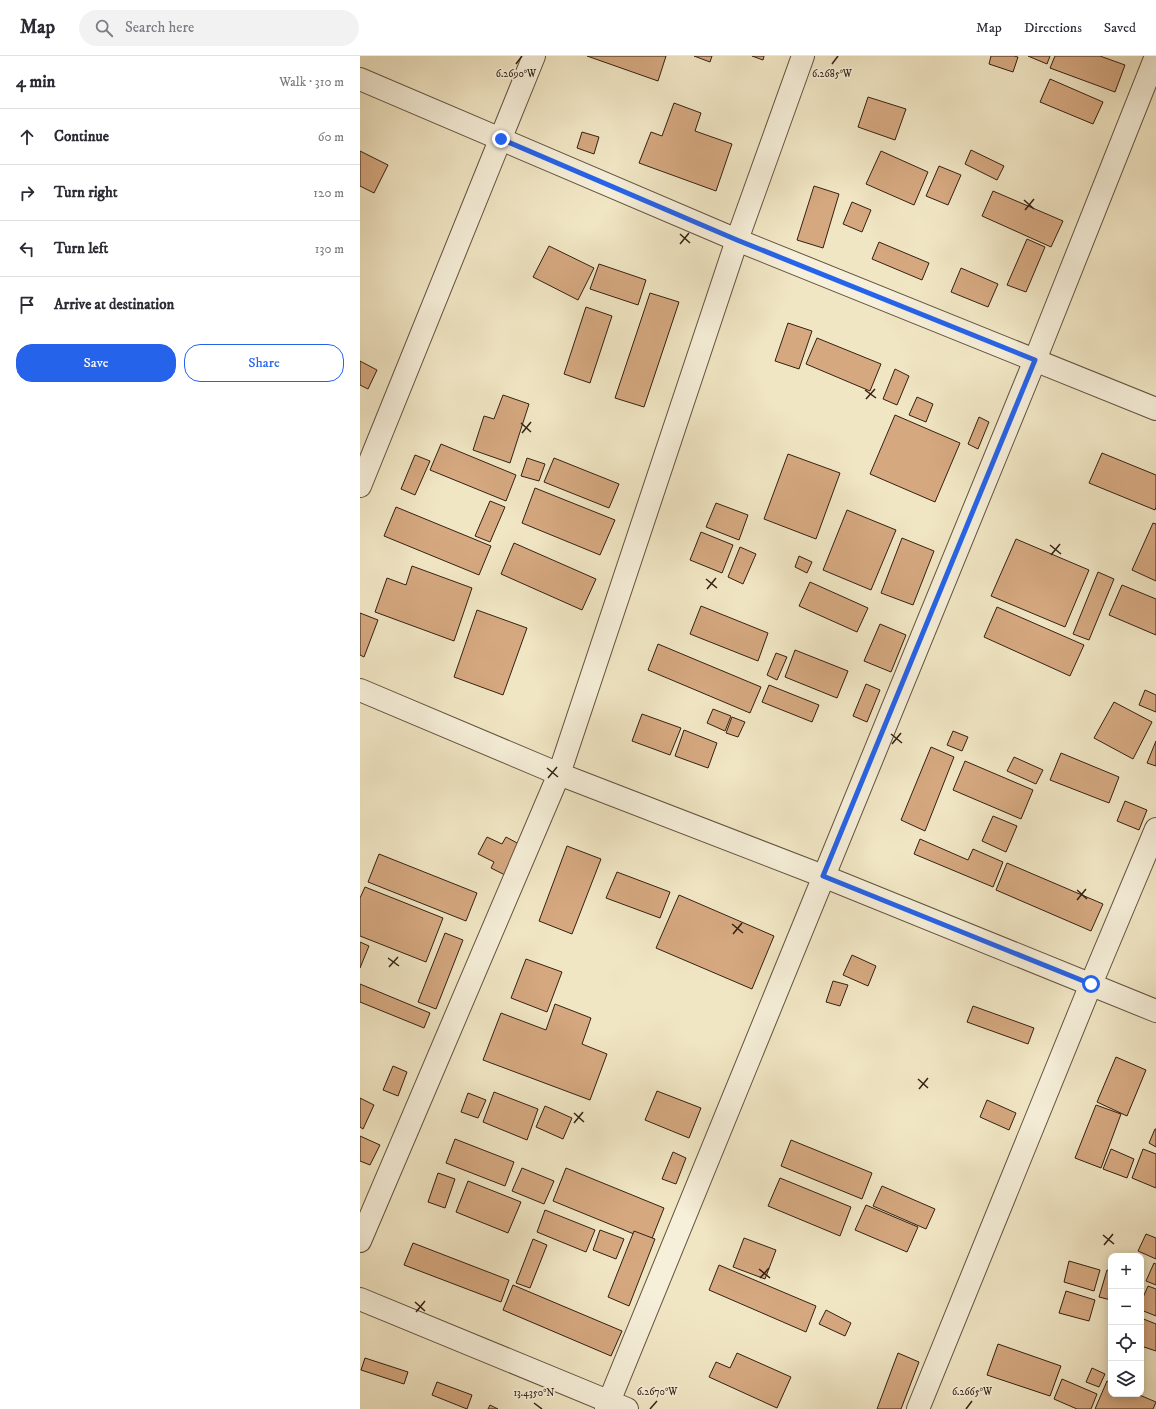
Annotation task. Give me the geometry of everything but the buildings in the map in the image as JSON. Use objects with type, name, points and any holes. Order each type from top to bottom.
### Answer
[{"type":"street","points":[[360,486],[534,56]]},
{"type":"street","points":[[360,1241],[559,774],[737,240],[803,56]]},
{"type":"street","points":[[360,1299],[614,1406],[823,876],[1035,360],[1156,56]]},
{"type":"street","points":[[360,79],[737,240],[1156,410]]},
{"type":"street","points":[[360,690],[559,774],[823,876],[1156,1011]]},
{"type":"street","points":[[918,1409],[1091,984],[1156,829]]},
{"type":"route","points":[[501,139],[737,240],[1035,360],[823,876],[1091,984]]}]
